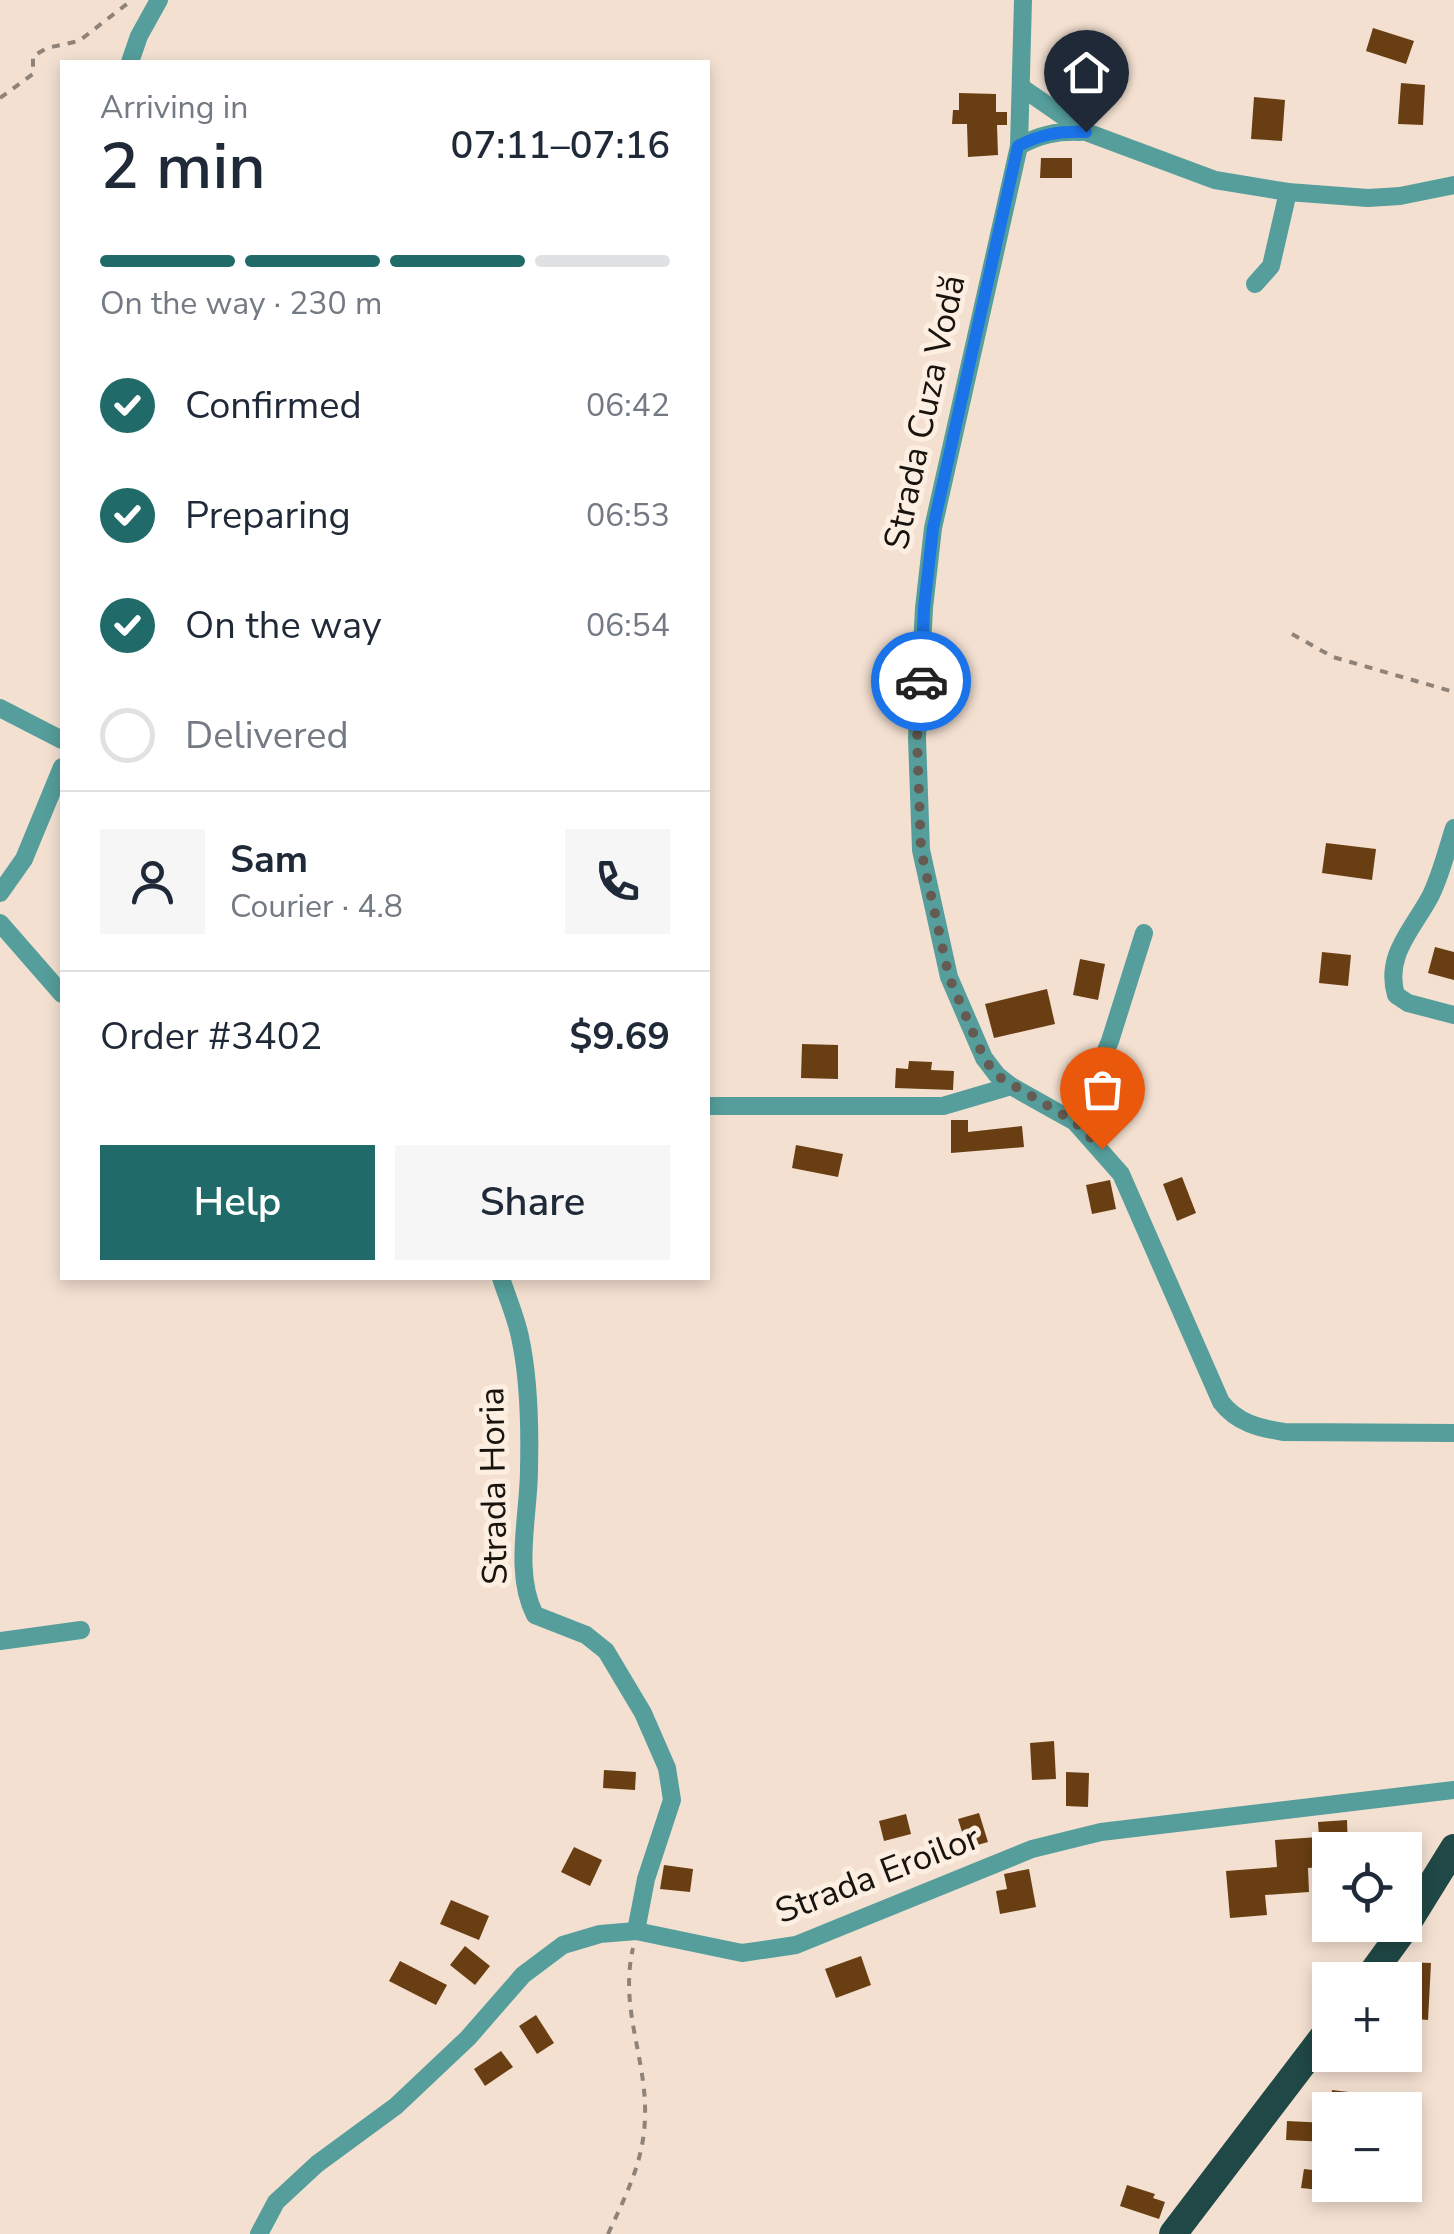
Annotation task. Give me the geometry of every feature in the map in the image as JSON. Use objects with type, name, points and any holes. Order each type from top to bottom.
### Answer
[{"type":"highway","points":[[1380,1962],[1454,1848]]},
{"type":"highway","points":[[1174,2234],[1312,2052]]},
{"type":"street","points":[[131,60],[139,36],[160,0]]},
{"type":"street","name":"Strada Cuza Vodă","points":[[1023,0],[1018,146],[933,528],[924,608],[917,738],[921,850],[949,977],[984,1058],[996,1075],[1075,1122],[1121,1174],[1221,1402],[1230,1414],[1262,1429],[1284,1432],[1454,1433]]},
{"type":"street","points":[[1021,87],[1086,132],[1216,180],[1288,192],[1368,198],[1454,185]]},
{"type":"street","points":[[1018,146],[1036,136],[1060,131],[1086,132]]},
{"type":"street","points":[[1255,284],[1271,266],[1288,192]]},
{"type":"street","points":[[0,708],[60,739]]},
{"type":"street","points":[[0,893],[24,858],[60,772]]},
{"type":"street","points":[[1454,828],[1430,895],[1394,960],[1392,980],[1396,995],[1408,1002],[1454,1015]]},
{"type":"street","points":[[0,923],[60,992]]},
{"type":"street","points":[[1075,1122],[1110,1041],[1144,933]]},
{"type":"street","points":[[710,1106],[944,1106],[1011,1086]]},
{"type":"street","name":"Strada Horia","points":[[502,1280],[520,1337],[526,1397],[529,1466],[524,1576],[528,1600],[535,1615],[586,1635],[606,1651],[643,1713],[667,1768],[672,1800],[646,1880],[636,1930]]},
{"type":"street","points":[[0,1641],[81,1630]]},
{"type":"street","name":"Strada Eroilor","points":[[259,2234],[276,2202],[317,2164],[396,2106],[468,2038],[522,1974],[563,1945],[600,1934],[636,1930],[742,1953],[796,1945],[1032,1849],[1101,1832],[1454,1790]]},
{"type":"path","points":[[0,98],[33,74],[33,56],[39,51],[80,41],[132,0]]},
{"type":"path","points":[[1292,634],[1333,657],[1454,692]]},
{"type":"path","points":[[608,2234],[641,2162],[646,2115],[627,1992],[636,1930]]},
{"type":"building","points":[[1373,28],[1414,41],[1406,64],[1366,51]]},
{"type":"building","points":[[1081,70],[1107,72],[1105,104],[1079,103]]},
{"type":"building","points":[[1401,83],[1425,85],[1423,125],[1398,124]]},
{"type":"building","points":[[959,93],[996,94],[996,112],[1007,112],[1007,125],[997,125],[998,155],[968,157],[967,124],[952,124],[953,110],[959,110]]},
{"type":"building","points":[[1254,97],[1285,100],[1282,141],[1251,139]]},
{"type":"building","points":[[1041,158],[1072,158],[1072,178],[1040,178]]},
{"type":"building","points":[[1326,843],[1376,849],[1372,880],[1322,873]]},
{"type":"building","points":[[1435,947],[1454,952],[1454,980],[1428,973]]},
{"type":"building","points":[[1322,952],[1351,955],[1348,986],[1319,983]]},
{"type":"building","points":[[1080,959],[1105,964],[1098,1000],[1073,995]]},
{"type":"building","points":[[1047,989],[1055,1024],[994,1038],[985,1004]]},
{"type":"building","points":[[802,1044],[838,1045],[838,1079],[801,1078]]},
{"type":"building","points":[[909,1061],[932,1062],[931,1070],[954,1071],[953,1090],[895,1088],[896,1068],[908,1069]]},
{"type":"building","points":[[951,1120],[968,1120],[968,1132],[1022,1126],[1024,1147],[951,1153]]},
{"type":"building","points":[[796,1145],[843,1154],[838,1177],[792,1168]]},
{"type":"building","points":[[1182,1177],[1196,1213],[1177,1221],[1163,1184]]},
{"type":"building","points":[[1110,1180],[1116,1209],[1092,1214],[1086,1185]]},
{"type":"building","points":[[1054,1741],[1056,1779],[1032,1780],[1030,1743]]},
{"type":"building","points":[[604,1770],[636,1772],[635,1790],[603,1788]]},
{"type":"building","points":[[1066,1772],[1089,1773],[1088,1807],[1066,1806]]},
{"type":"building","points":[[979,1813],[988,1842],[967,1848],[958,1819]]},
{"type":"building","points":[[906,1814],[911,1834],[884,1841],[879,1821]]},
{"type":"building","points":[[1347,1820],[1347,1832],[1319,1832],[1318,1822]]},
{"type":"building","points":[[1312,1837],[1309,1892],[1265,1895],[1267,1915],[1230,1918],[1226,1871],[1277,1867],[1275,1840]]},
{"type":"building","points":[[574,1847],[602,1860],[590,1886],[561,1872]]},
{"type":"building","points":[[664,1865],[693,1869],[690,1892],[660,1889]]},
{"type":"building","points":[[1029,1869],[1036,1907],[1000,1914],[996,1891],[1007,1889],[1004,1874]]},
{"type":"building","points":[[451,1900],[489,1916],[479,1940],[440,1924]]},
{"type":"building","points":[[465,1946],[490,1966],[475,1985],[450,1965]]},
{"type":"building","points":[[861,1956],[871,1985],[836,1998],[825,1969]]},
{"type":"building","points":[[400,1961],[447,1985],[436,2005],[389,1981]]},
{"type":"building","points":[[1422,1963],[1431,1963],[1428,2020],[1422,2019]]},
{"type":"building","points":[[536,2015],[554,2043],[537,2054],[519,2026]]},
{"type":"building","points":[[501,2051],[513,2067],[485,2086],[474,2069]]},
{"type":"building","points":[[1287,2121],[1312,2122],[1312,2141],[1286,2140]]},
{"type":"building","points":[[1304,2169],[1312,2170],[1312,2189],[1301,2188]]},
{"type":"building","points":[[1127,2185],[1155,2194],[1153,2198],[1165,2202],[1159,2219],[1120,2206]]},
{"type":"way so far","points":[[921,681],[917,738],[921,850],[949,977],[984,1058],[996,1075],[1075,1122],[1102,1149]]},
{"type":"route","points":[[921,681],[933,528],[988,295],[1018,146],[1036,136],[1060,131],[1086,132]]}]
